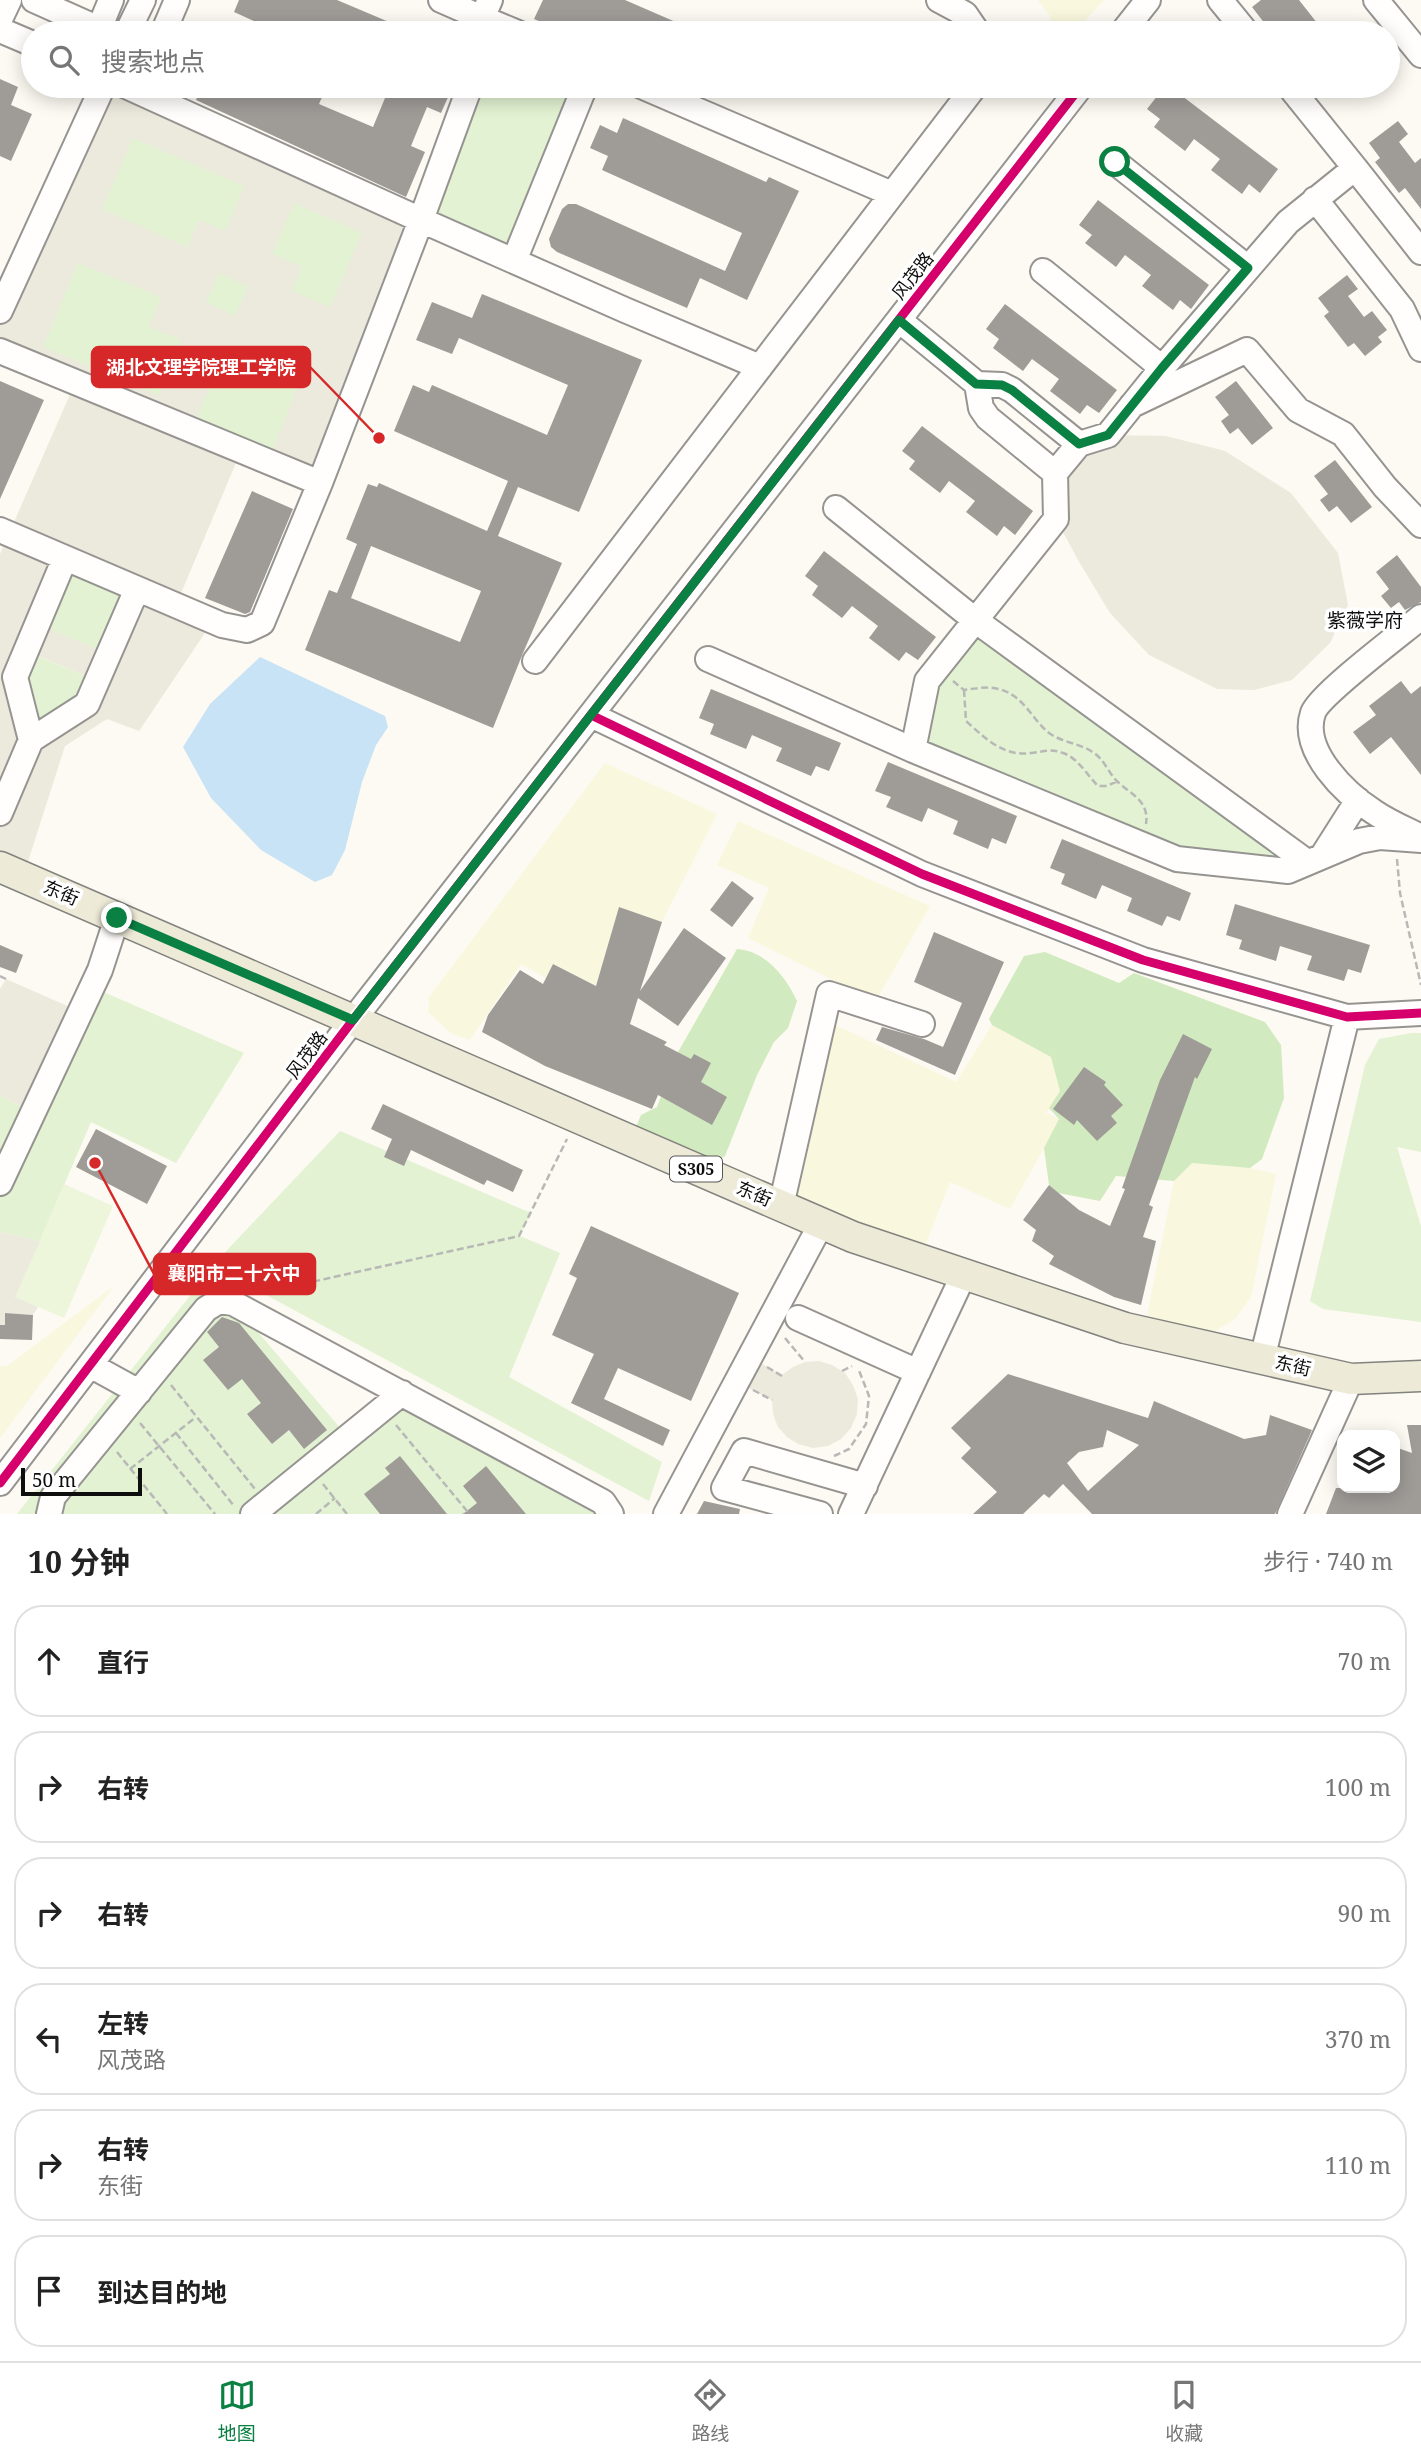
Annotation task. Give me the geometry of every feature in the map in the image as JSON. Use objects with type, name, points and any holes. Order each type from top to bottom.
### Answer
[{"type":"main road","name":"东街","points":[[0,867],[853,1237],[1125,1328],[1351,1379],[1421,1376]]},
{"type":"street","points":[[0,19],[9,0]]},
{"type":"street","points":[[35,0],[77,9],[92,21]]},
{"type":"street","points":[[106,21],[111,0]]},
{"type":"street","points":[[133,21],[143,0]]},
{"type":"street","points":[[168,21],[177,0]]},
{"type":"street","points":[[441,0],[485,17]]},
{"type":"street","points":[[939,0],[965,14],[970,21]]},
{"type":"street","points":[[1131,21],[1148,0]]},
{"type":"street","points":[[1220,0],[1237,21]]},
{"type":"street","points":[[1380,3],[1394,21]]},
{"type":"street","points":[[1400,28],[1421,55]]},
{"type":"street","points":[[0,30],[21,39]]},
{"type":"street","points":[[0,311],[98,98]]},
{"type":"street","points":[[152,98],[421,220],[760,367]]},
{"type":"street","points":[[0,530],[222,625],[247,630],[262,623],[320,483],[466,98]]},
{"type":"street","points":[[514,261],[580,98]]},
{"type":"street","points":[[668,98],[892,194]]},
{"type":"street","points":[[535,661],[966,98]]},
{"type":"street","name":"风茂路","points":[[0,1483],[353,1020],[1072,98]]},
{"type":"street","points":[[1299,98],[1421,252]]},
{"type":"street","points":[[1115,162],[1248,268]]},
{"type":"street","points":[[913,750],[927,681],[1056,519],[1055,473],[1079,444],[1108,435],[1288,222],[1355,168]]},
{"type":"street","points":[[1315,200],[1402,310],[1421,349]]},
{"type":"street","points":[[1042,271],[1162,368]]},
{"type":"street","points":[[899,320],[976,384],[1002,385],[1012,390],[1079,444]]},
{"type":"street","points":[[1132,405],[1247,350],[1298,410],[1343,434],[1385,487],[1421,525]]},
{"type":"street","points":[[0,351],[320,483]]},
{"type":"street","points":[[976,384],[981,408],[988,418],[1055,473]]},
{"type":"street","points":[[836,508],[975,620],[1315,858]]},
{"type":"street","points":[[31,740],[15,677],[65,558]]},
{"type":"street","points":[[0,813],[31,740],[87,704],[136,589]]},
{"type":"street","points":[[1421,617],[1325,696],[1313,713],[1311,739],[1322,761],[1342,788],[1374,813],[1421,839]]},
{"type":"street","points":[[708,659],[913,750],[1177,859],[1288,871],[1359,841],[1380,837],[1421,839]]},
{"type":"street","points":[[591,715],[922,874],[1143,960],[1347,1017],[1421,1013]]},
{"type":"street","points":[[1315,858],[1358,800]]},
{"type":"street","points":[[0,1183],[100,970],[117,918]]},
{"type":"street","points":[[781,1206],[829,994],[922,1024]]},
{"type":"street","points":[[1262,1359],[1347,1017]]},
{"type":"street","points":[[666,1514],[821,1224]]},
{"type":"street","points":[[851,1514],[964,1274]]},
{"type":"street","points":[[49,1514],[53,1497],[206,1310],[219,1301],[233,1303],[392,1401],[603,1502],[611,1514]]},
{"type":"street","points":[[797,1318],[918,1372]]},
{"type":"street","points":[[90,1365],[133,1400]]},
{"type":"street","points":[[1290,1514],[1351,1379]]},
{"type":"street","points":[[260,1508],[392,1401]]},
{"type":"street","points":[[820,1514],[724,1488],[744,1451],[864,1486]]},
{"type":"path","points":[[937,668],[964,690],[987,687],[1005,691],[1026,705],[1040,725],[1056,738],[1092,751],[1118,781],[1143,802],[1147,817],[1145,834],[1137,843]]},
{"type":"path","points":[[964,690],[966,721],[1007,753],[1045,750],[1061,752],[1072,757],[1098,786],[1107,786],[1118,781]]},
{"type":"path","points":[[1395,838],[1400,893],[1421,985]]},
{"type":"path","points":[[0,976],[6,979]]},
{"type":"path","points":[[262,1293],[519,1236],[578,1118]]},
{"type":"path","points":[[770,1321],[805,1362]]},
{"type":"path","points":[[826,1460],[849,1449],[866,1424],[869,1396],[856,1363],[842,1371]]},
{"type":"path","points":[[158,1369],[196,1416],[260,1508]]},
{"type":"path","points":[[133,1400],[159,1446],[215,1514]]},
{"type":"path","points":[[392,1401],[467,1511],[463,1514]]},
{"type":"path","points":[[130,1469],[196,1416]]},
{"type":"path","points":[[176,1433],[241,1514]]},
{"type":"path","points":[[103,1436],[167,1514]]},
{"type":"path","points":[[311,1468],[347,1514]]},
{"type":"path","points":[[316,1514],[335,1498]]},
{"type":"green space","points":[[1038,0],[1104,0],[1085,21],[1051,21]]},
{"type":"green space","points":[[98,98],[132,98],[421,219],[466,98],[580,98],[514,261],[421,220],[320,483],[0,351]]},
{"type":"green space","points":[[65,558],[137,589],[108,654],[37,624]]},
{"type":"green space","points":[[975,620],[1307,862],[1177,859],[913,750],[927,681]]},
{"type":"green space","points":[[26,651],[97,681],[31,740]]},
{"type":"green space","points":[[605,763],[717,814],[662,922],[619,908],[596,986],[554,964],[546,978],[521,964],[470,1040],[452,1034],[428,1012],[429,997]]},
{"type":"green space","points":[[738,821],[930,906],[876,1001],[748,938],[769,888],[717,865]]},
{"type":"green space","points":[[737,949],[766,960],[781,975],[797,1001],[788,1028],[774,1042],[757,1075],[725,1156],[709,1167],[635,1129],[641,1115],[657,1107],[678,1052]]},
{"type":"green space","points":[[1045,952],[1119,983],[1134,973],[1265,1022],[1281,1045],[1284,1098],[1262,1159],[1250,1168],[1192,1163],[1174,1181],[1116,1176],[1100,1201],[1058,1193],[1049,1185],[1044,1148],[1059,1119],[1049,1108],[1060,1091],[1051,1057],[992,1025],[989,1019],[1024,956]]},
{"type":"green space","points":[[92,987],[244,1053],[176,1163],[91,1122],[40,1241],[0,1232],[0,1095],[33,1113]]},
{"type":"green space","points":[[823,1019],[956,1082],[992,1025],[1075,1069],[1046,1113],[1060,1119],[1010,1209],[950,1182],[920,1259],[781,1206]]},
{"type":"green space","points":[[1421,1033],[1421,1152],[1397,1147],[1421,1226],[1421,1322],[1323,1309],[1310,1301],[1365,1065],[1379,1039]]},
{"type":"green space","points":[[340,1131],[531,1213],[520,1236],[560,1253],[509,1377],[662,1462],[649,1501],[212,1266]]},
{"type":"green space","points":[[1192,1163],[1250,1168],[1276,1174],[1251,1297],[1235,1319],[1214,1332],[1147,1316],[1174,1181]]},
{"type":"green space","points":[[64,1184],[113,1206],[64,1318],[15,1297]]},
{"type":"green space","points":[[114,1286],[0,1438],[0,1366],[7,1366]]},
{"type":"green space","points":[[197,1287],[233,1303],[348,1437],[402,1394],[611,1514],[17,1514]]},
{"type":"shaded area","points":[[98,98],[152,98],[421,220],[320,483],[268,462],[308,361],[271,344],[258,370],[223,356],[191,431],[241,451],[176,605],[213,621],[139,731],[107,719],[65,746],[23,877],[0,867],[0,554],[75,383],[0,351],[0,311]],"holes":[[[133,138],[244,186],[225,231],[199,220],[187,247],[102,209]],[[294,203],[362,233],[330,307],[292,291],[302,267],[272,253]],[[78,263],[161,297],[149,327],[181,340],[159,395],[43,347]],[[219,273],[248,287],[235,316],[206,302]],[[65,558],[136,589],[108,654],[38,624]],[[27,651],[97,681],[30,739]]]},
{"type":"shaded area","points":[[1108,435],[1166,436],[1225,451],[1291,493],[1338,553],[1348,605],[1330,643],[1292,680],[1254,690],[1217,689],[1149,655],[1110,613],[1056,519],[1055,473]]},
{"type":"shaded area","points":[[6,979],[81,1012],[33,1113],[0,1095],[0,989]]},
{"type":"shaded area","points":[[0,1232],[40,1241],[15,1297],[38,1307],[33,1315],[5,1313],[5,1325],[0,1325]]},
{"type":"shaded area","points":[[750,1357],[782,1375],[805,1362],[819,1361],[845,1373],[858,1399],[857,1414],[851,1428],[841,1439],[828,1446],[813,1448],[798,1444],[787,1437],[778,1427],[772,1400],[737,1382]]},
{"type":"water","points":[[260,657],[385,716],[388,727],[376,745],[362,782],[345,850],[332,875],[315,882],[261,850],[211,798],[183,747],[210,704]]},
{"type":"building","points":[[239,0],[337,0],[387,21],[254,21],[234,12]]},
{"type":"building","points":[[543,0],[625,0],[673,21],[539,21],[534,19]]},
{"type":"building","points":[[1261,0],[1299,0],[1316,21],[1263,21],[1252,7]]},
{"type":"building","points":[[0,79],[18,87],[11,105],[32,114],[11,161],[0,156]]},
{"type":"building","points":[[322,98],[319,104],[373,127],[385,98],[448,98],[441,113],[427,107],[411,146],[425,152],[406,197],[196,100]]},
{"type":"building","points":[[1156,98],[1185,98],[1278,169],[1260,193],[1249,184],[1242,194],[1211,170],[1220,159],[1194,139],[1185,151],[1154,127],[1160,119],[1147,109]]},
{"type":"building","points":[[623,118],[766,182],[769,177],[799,191],[747,300],[700,278],[687,308],[557,252],[551,247],[549,239],[562,209],[568,204],[576,204],[725,271],[742,233],[602,170],[608,156],[590,148],[600,125],[617,133]]},
{"type":"building","points":[[1398,121],[1408,134],[1399,142],[1415,163],[1421,158],[1421,209],[1405,188],[1399,193],[1375,162],[1380,158],[1369,143]]},
{"type":"building","points":[[1098,200],[1209,285],[1191,309],[1180,300],[1173,310],[1142,286],[1151,275],[1125,255],[1116,267],[1085,243],[1092,235],[1079,225]]},
{"type":"building","points":[[1347,275],[1358,289],[1348,296],[1364,317],[1372,311],[1387,330],[1378,337],[1382,342],[1365,356],[1354,343],[1348,347],[1324,316],[1329,312],[1318,298]]},
{"type":"building","points":[[482,294],[642,360],[579,512],[518,487],[498,536],[562,563],[493,728],[305,650],[329,590],[337,593],[357,544],[346,539],[368,484],[377,487],[379,483],[487,531],[508,481],[394,431],[413,385],[429,392],[432,385],[547,435],[568,385],[459,338],[452,354],[416,340],[432,302],[472,318]],"holes":[[[371,546],[481,591],[460,642],[351,598]]]},
{"type":"building","points":[[1005,304],[1117,390],[1099,413],[1087,405],[1080,414],[1050,391],[1059,379],[1032,359],[1023,371],[993,348],[999,339],[986,329]]},
{"type":"building","points":[[0,381],[44,400],[0,499]]},
{"type":"building","points":[[1236,381],[1273,428],[1252,445],[1238,428],[1230,434],[1221,421],[1229,415],[1215,397]]},
{"type":"building","points":[[922,426],[1033,511],[1015,535],[1004,526],[997,536],[966,512],[975,501],[949,481],[940,493],[909,469],[915,461],[902,451]]},
{"type":"building","points":[[1335,460],[1372,507],[1351,523],[1337,506],[1329,512],[1320,500],[1328,494],[1314,476]]},
{"type":"building","points":[[252,491],[293,509],[250,612],[245,614],[205,598]]},
{"type":"building","points":[[824,551],[936,637],[918,660],[906,652],[899,661],[869,638],[878,626],[852,606],[842,618],[812,595],[818,586],[805,576]]},
{"type":"building","points":[[1397,555],[1421,587],[1421,602],[1405,610],[1399,602],[1391,608],[1381,596],[1389,589],[1376,572]]},
{"type":"building","points":[[1401,681],[1411,694],[1421,686],[1421,775],[1391,737],[1370,754],[1353,732],[1376,715],[1369,706]]},
{"type":"building","points":[[711,689],[841,743],[829,771],[816,766],[811,776],[776,761],[782,748],[752,735],[746,749],[710,734],[714,724],[699,718]]},
{"type":"building","points":[[888,762],[1017,816],[1006,844],[992,838],[988,849],[953,834],[958,821],[928,808],[922,822],[886,807],[891,797],[875,791]]},
{"type":"building","points":[[1062,839],[1191,893],[1180,921],[1167,916],[1162,926],[1127,911],[1132,898],[1102,885],[1096,899],[1061,884],[1065,874],[1050,868]]},
{"type":"building","points":[[732,881],[754,898],[732,927],[710,910]]},
{"type":"building","points":[[1235,904],[1370,945],[1361,973],[1348,969],[1344,981],[1307,970],[1312,956],[1280,946],[1276,961],[1239,949],[1242,940],[1226,935]]},
{"type":"building","points":[[619,907],[662,922],[640,991],[684,928],[726,958],[678,1026],[638,998],[630,1024],[667,1042],[664,1045],[691,1059],[694,1054],[711,1063],[701,1082],[727,1097],[712,1125],[658,1095],[652,1109],[545,1066],[482,1032],[488,1015],[520,970],[543,984],[553,964],[596,986]]},
{"type":"building","points":[[934,932],[1004,962],[955,1075],[876,1040],[882,1027],[943,1047],[962,1003],[914,982]]},
{"type":"building","points":[[0,945],[23,955],[16,973],[0,967]]},
{"type":"building","points":[[1183,1034],[1212,1049],[1197,1079],[1195,1077],[1149,1205],[1153,1207],[1143,1237],[1156,1241],[1141,1305],[1114,1297],[1049,1264],[1054,1256],[1032,1241],[1036,1230],[1023,1220],[1049,1185],[1079,1210],[1110,1226],[1125,1189],[1122,1188],[1160,1080]]},
{"type":"building","points":[[1084,1067],[1106,1082],[1104,1085],[1123,1105],[1111,1116],[1117,1123],[1097,1141],[1077,1120],[1074,1125],[1053,1109]]},
{"type":"building","points":[[383,1104],[523,1170],[513,1192],[487,1180],[484,1185],[411,1150],[404,1166],[384,1157],[392,1139],[371,1129]]},
{"type":"building","points":[[96,1129],[167,1166],[147,1204],[76,1167]]},
{"type":"building","points":[[591,1226],[739,1293],[691,1401],[618,1368],[604,1399],[670,1430],[663,1446],[571,1403],[594,1354],[552,1335],[577,1278],[569,1274]]},
{"type":"building","points":[[5,1313],[33,1315],[32,1340],[0,1339],[0,1325],[5,1325]]},
{"type":"building","points":[[222,1317],[239,1323],[327,1430],[304,1449],[289,1430],[272,1444],[247,1414],[261,1403],[242,1379],[228,1390],[203,1360],[219,1347],[207,1332]]},
{"type":"building","points":[[1008,1374],[1148,1418],[1154,1401],[1244,1439],[1266,1435],[1270,1415],[1312,1430],[1275,1514],[1092,1514],[1063,1484],[1049,1498],[1044,1494],[1023,1514],[973,1514],[997,1492],[961,1458],[971,1448],[951,1428]],"holes":[[[1107,1430],[1139,1445],[1088,1491],[1067,1463],[1079,1452],[1103,1447]]]},
{"type":"building","points":[[1407,1425],[1421,1425],[1421,1514],[1326,1514],[1336,1488],[1337,1493],[1400,1493],[1400,1449],[1412,1453]]},
{"type":"building","points":[[400,1456],[447,1514],[380,1514],[364,1494],[390,1474],[385,1468]]},
{"type":"building","points":[[486,1466],[526,1514],[463,1514],[477,1503],[463,1486]]},
{"type":"building","points":[[704,1501],[740,1509],[739,1514],[697,1514]]},
{"type":"cycle path","points":[[0,1483],[353,1020],[1072,98]]},
{"type":"cycle path","points":[[591,715],[922,874],[1143,960],[1347,1017],[1421,1013]]},
{"type":"place","name":"湖北文理学院理工学院","points":[[379,438]]},
{"type":"place","name":"襄阳市二十六中","points":[[95,1163]]},
{"type":"district","name":"紫薇学府","points":[[1365,620]]},
{"type":"route","points":[[117,918],[353,1020],[899,320],[976,384],[1002,385],[1012,390],[1079,444],[1108,435],[1248,268],[1115,162]]}]
